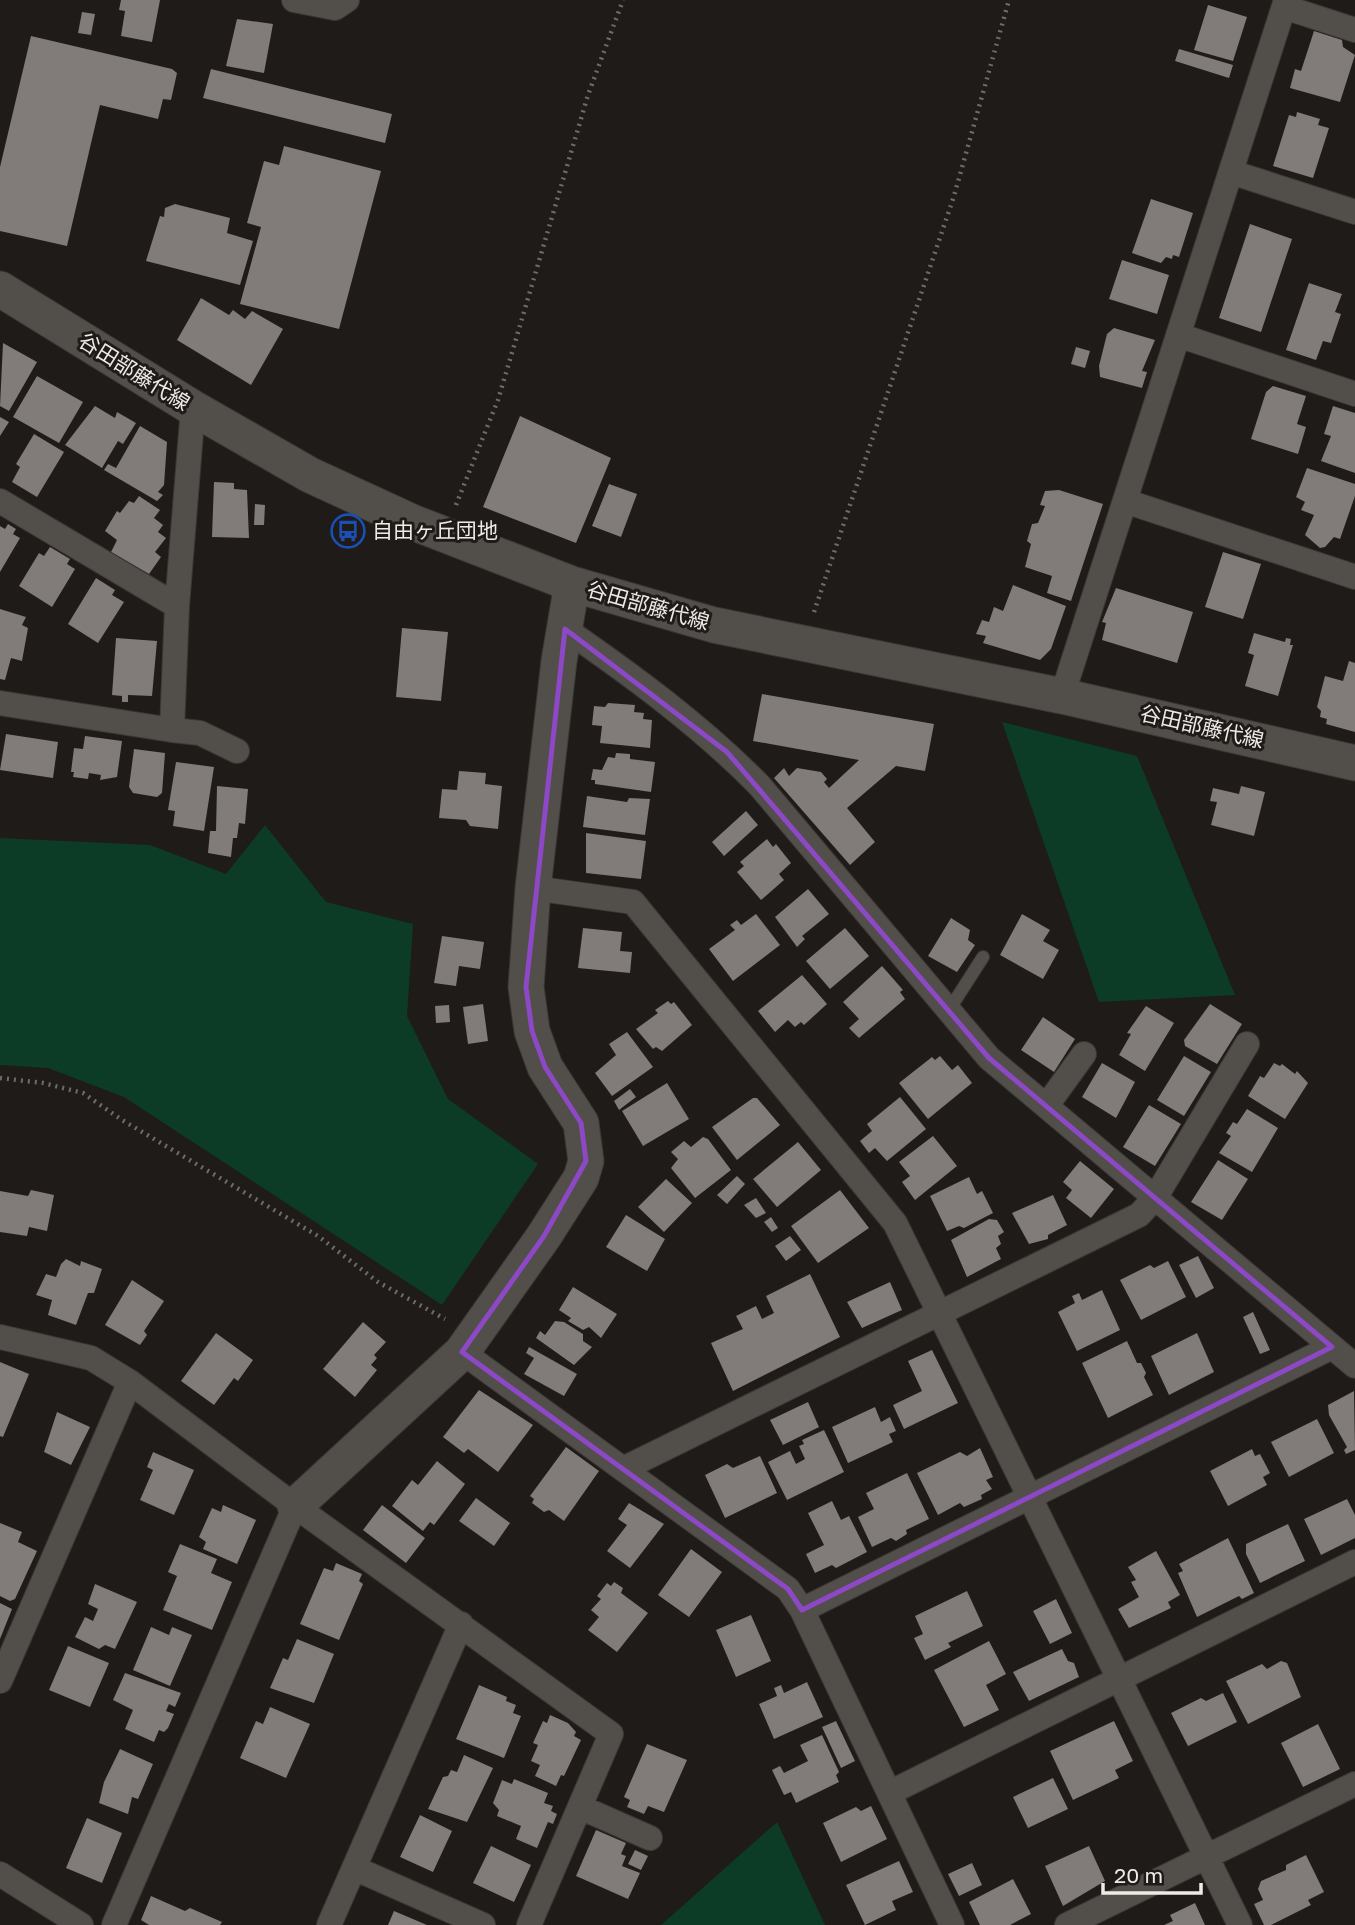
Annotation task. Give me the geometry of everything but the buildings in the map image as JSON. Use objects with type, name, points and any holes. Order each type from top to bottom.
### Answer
[{"type":"main road","name":"谷田部藤代線","points":[[0,289],[193,408],[310,475],[445,535],[572,584],[714,625],[803,646],[1062,696],[1355,763]]},
{"type":"main road","points":[[295,1506],[466,1345],[544,1236],[581,1178],[586,1161],[581,1123],[545,1067],[532,1031],[526,987],[533,888],[572,584]]},
{"type":"street","points":[[294,0],[335,8],[347,0]]},
{"type":"street","points":[[1062,696],[1285,3],[1355,30]]},
{"type":"street","points":[[1231,172],[1355,212]]},
{"type":"street","points":[[1178,335],[1355,394]]},
{"type":"street","points":[[172,730],[177,606],[193,408]]},
{"type":"street","points":[[0,501],[177,606]]},
{"type":"street","points":[[1125,501],[1355,577]]},
{"type":"street","points":[[565,629],[621,668],[727,752],[759,785],[989,1058],[1355,1366]]},
{"type":"street","points":[[0,703],[200,733],[237,751]]},
{"type":"street","points":[[533,888],[634,902],[895,1223],[1240,1925]]},
{"type":"street","points":[[625,1468],[1139,1214],[1155,1198],[1247,1044]]},
{"type":"street","points":[[1047,1105],[1084,1054]]},
{"type":"street","points":[[0,1337],[91,1358],[130,1382],[295,1506],[611,1734],[529,1925]]},
{"type":"street","points":[[466,1345],[788,1589],[802,1609],[952,1925]]},
{"type":"street","points":[[802,1609],[1332,1347]]},
{"type":"street","points":[[0,1681],[130,1382]]},
{"type":"street","points":[[114,1925],[295,1506]]},
{"type":"street","points":[[889,1793],[1355,1562]]},
{"type":"street","points":[[329,1925],[461,1624]]},
{"type":"street","points":[[1067,1925],[1355,1784]]},
{"type":"street","points":[[580,1807],[650,1838]]},
{"type":"street","points":[[354,1868],[476,1924]]},
{"type":"street","points":[[0,1874],[81,1925]]},
{"type":"lane","points":[[949,1010],[983,957]]},
{"type":"path","points":[[445,535],[498,400],[588,94],[623,0]]},
{"type":"path","points":[[803,646],[954,196],[1009,0]]},
{"type":"path","points":[[0,1078],[43,1083],[83,1093],[122,1120],[318,1236],[378,1282],[447,1320],[466,1345]]},
{"type":"highlighted area","points":[[565,629],[727,752],[989,1058],[1332,1347],[802,1610],[788,1589],[462,1352],[544,1236],[586,1161],[581,1123],[545,1067],[532,1031],[526,987]]},
{"type":"green space","points":[[1002,722],[1137,756],[1235,995],[1099,1002]]},
{"type":"green space","points":[[265,825],[326,902],[413,924],[407,1016],[448,1099],[538,1164],[442,1305],[124,1097],[48,1068],[0,1065],[0,838],[150,845],[226,874]]},
{"type":"green space","points":[[777,1822],[825,1925],[661,1925]]},
{"type":"place","name":"自由ヶ丘団地","points":[[348,531]]}]
